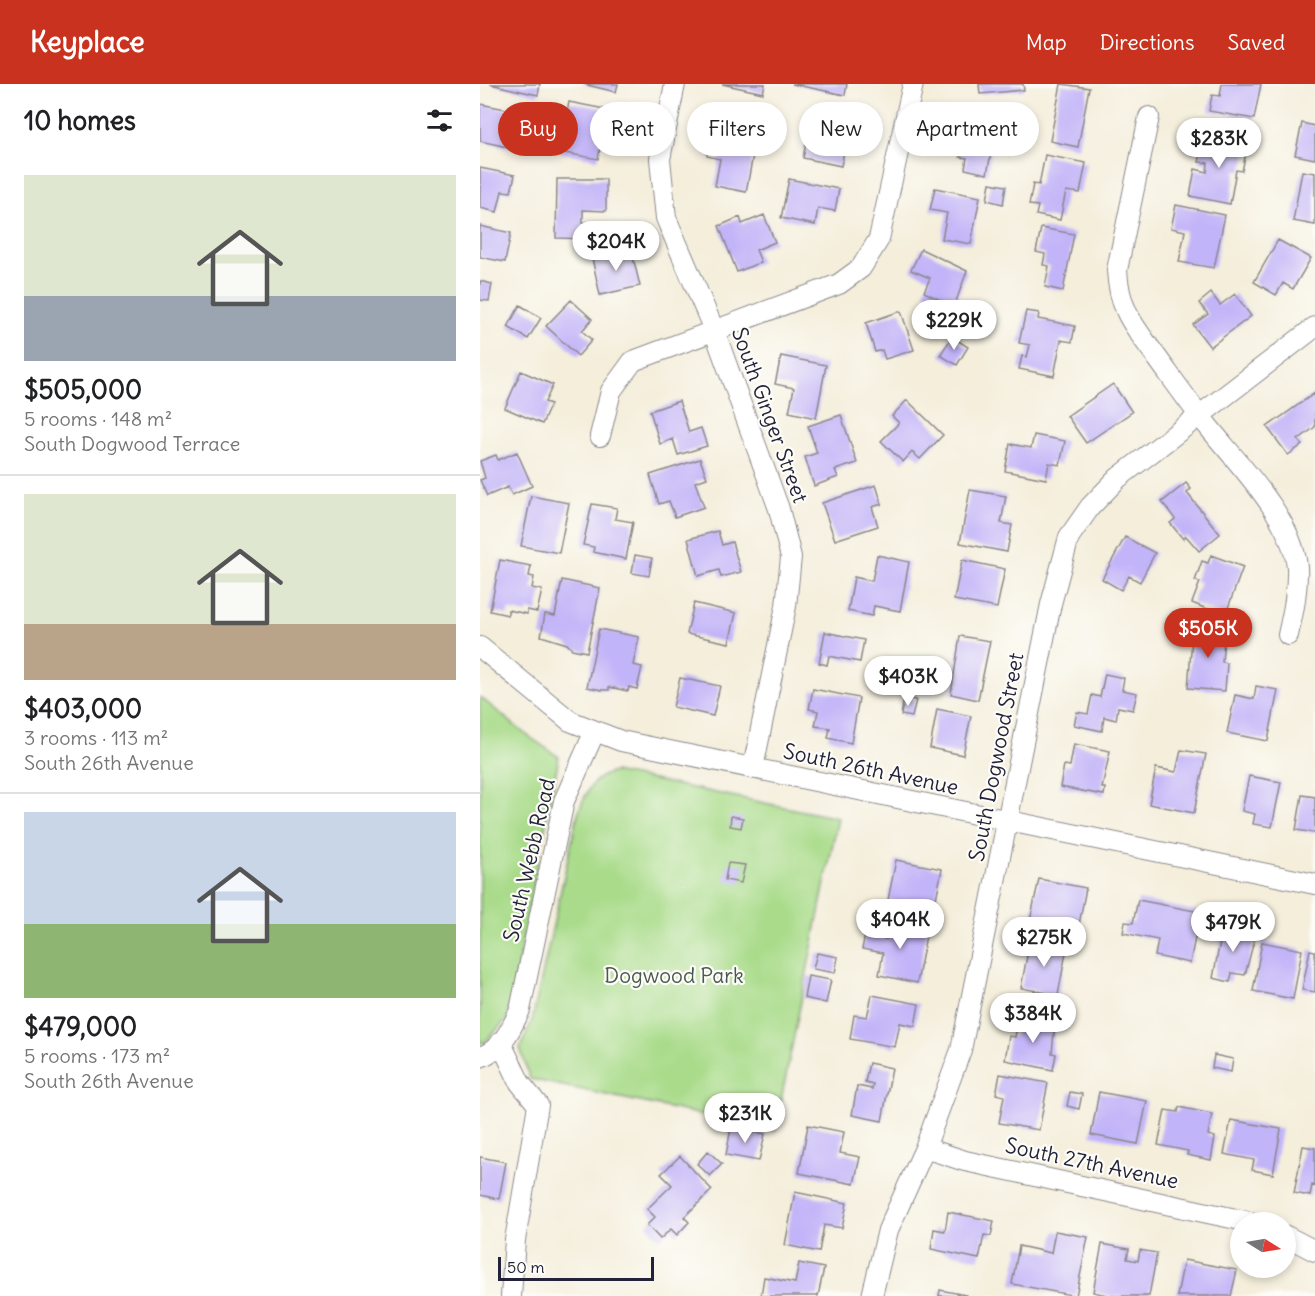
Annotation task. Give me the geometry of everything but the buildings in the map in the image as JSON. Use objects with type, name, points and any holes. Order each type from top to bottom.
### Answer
[{"type":"street","name":"South Ginger Street","points":[[675,84],[660,159],[666,218],[714,330],[779,509],[791,558],[786,606],[753,768]]},
{"type":"street","points":[[600,436],[611,391],[633,361],[838,284],[861,268],[879,239],[913,84]]},
{"type":"street","points":[[1149,117],[1117,270],[1118,295],[1131,322],[1200,416],[1272,506],[1288,537],[1297,566],[1296,598],[1288,635]]},
{"type":"street","name":"South Dogwood Street","points":[[872,1296],[888,1230],[925,1148],[961,1050],[1051,604],[1069,537],[1090,507],[1118,478],[1315,327]]},
{"type":"street","name":"South 26th Avenue","points":[[480,647],[557,713],[594,733],[621,741],[1315,884]]},
{"type":"street","name":"South Webb Road","points":[[480,1057],[489,1054],[501,1043],[512,1028],[520,1010],[564,801],[594,733]]},
{"type":"street","points":[[501,1043],[520,1083],[538,1105],[515,1240],[511,1296]]},
{"type":"street","name":"South 27th Avenue","points":[[925,1148],[964,1161],[1230,1218]]},
{"type":"street","points":[[1296,1241],[1315,1251]]},
{"type":"green space","points":[[480,697],[524,733],[559,757],[507,1019],[485,1042],[480,1043]]},
{"type":"green space","name":"Dogwood Park","points":[[614,772],[838,818],[775,1130],[530,1079],[520,1048],[532,1021],[578,813],[590,787],[606,774]]}]
